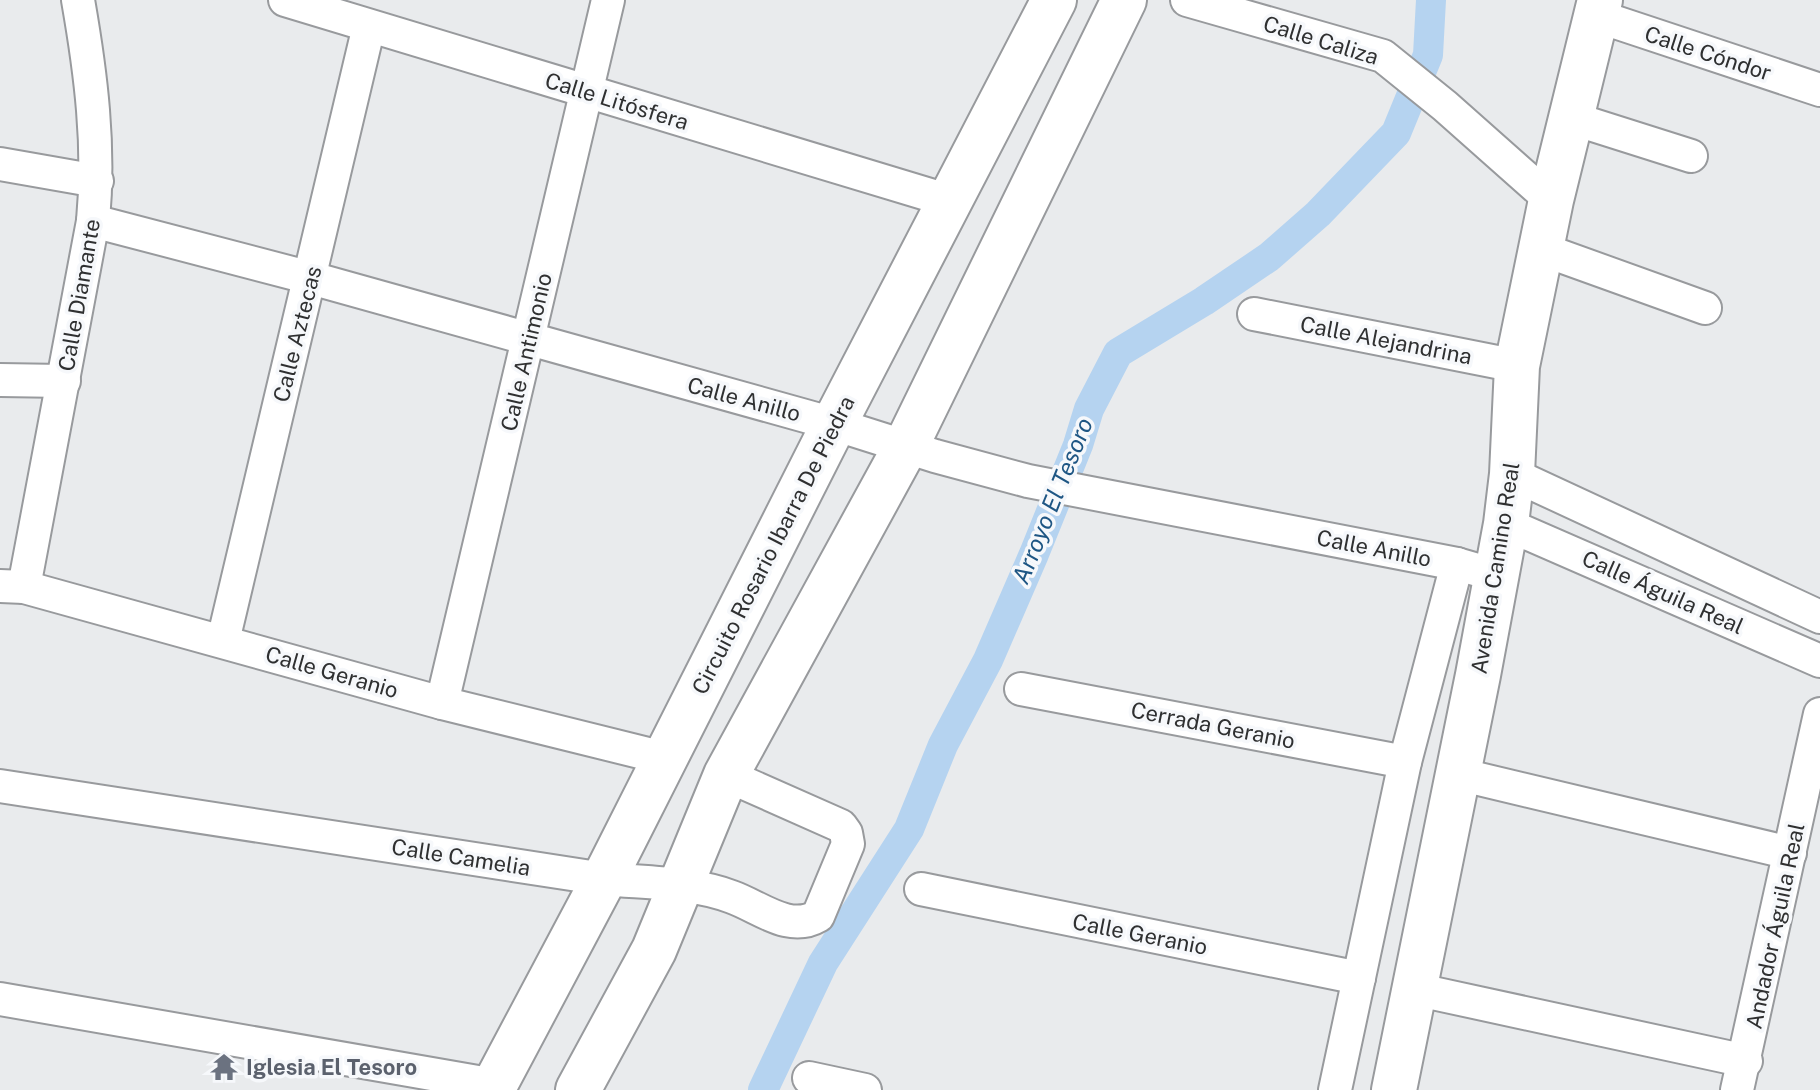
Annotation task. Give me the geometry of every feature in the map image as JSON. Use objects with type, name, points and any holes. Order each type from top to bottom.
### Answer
[{"type":"main road","name":"Circuito Rosario Ibarra De Piedra","points":[[494,1087],[604,879],[834,424],[1054,0]]},
{"type":"main road","points":[[578,1090],[654,950],[726,775],[906,446],[1124,0]]},
{"type":"main road","name":"Avenida Camino Real","points":[[1394,1090],[1458,774],[1476,570],[1506,524],[1512,474],[1517,366],[1551,200],[1598,8]]},
{"type":"street","name":"Calle Diamante","points":[[12,586],[64,381],[93,221],[97,181],[91,73],[78,0]]},
{"type":"street","name":"Calle Litósfera","points":[[285,0],[950,201]]},
{"type":"street","name":"Calle Antimonio","points":[[442,703],[608,0]]},
{"type":"street","name":"Calle Caliza","points":[[1187,0],[1383,56],[1551,200]]},
{"type":"street","name":"Calle Cóndor","points":[[1598,8],[1820,90]]},
{"type":"street","name":"Calle Aztecas","points":[[223,641],[369,26]]},
{"type":"street","points":[[1571,118],[1691,156]]},
{"type":"street","points":[[0,164],[97,181]]},
{"type":"street","name":"Calle Anillo","points":[[93,221],[311,278],[1028,481],[1476,570]]},
{"type":"street","points":[[1541,249],[1705,308]]},
{"type":"street","name":"Calle Alejandrina","points":[[1254,314],[1517,366]]},
{"type":"street","points":[[0,380],[64,381]]},
{"type":"street","name":"Calle Águila Real","points":[[1512,474],[1820,617]]},
{"type":"street","name":"Calle Águila Real","points":[[1506,524],[1820,661]]},
{"type":"street","name":"Avenida Camino Real","points":[[1335,1090],[1405,762],[1476,570]]},
{"type":"street","name":"Calle Geranio","points":[[12,586],[442,703],[664,758]]},
{"type":"street","name":"Cerrada Geranio","points":[[1021,689],[1405,762]]},
{"type":"street","name":"Andador Águila Real","points":[[1741,1076],[1820,714]]},
{"type":"street","points":[[1458,774],[1790,853]]},
{"type":"street","name":"Calle Camelia","points":[[0,786],[604,879],[680,886],[730,896],[793,923],[807,922],[818,916],[848,844],[846,833],[841,826],[726,775]]},
{"type":"street","name":"Calle Geranio","points":[[921,889],[1359,978]]},
{"type":"street","points":[[1414,989],[1741,1076]]},
{"type":"street","points":[[0,999],[494,1087]]},
{"type":"street","points":[[809,1078],[865,1090]]},
{"type":"waterway","name":"Arroyo El Tesoro","points":[[763,1090],[823,963],[909,829],[943,745],[988,660],[1078,445],[1089,409],[1118,353],[1269,257],[1318,214],[1396,133],[1428,55],[1431,0]]},
{"type":"place","name":"Iglesia El Tesoro","points":[[224,1067]]}]
